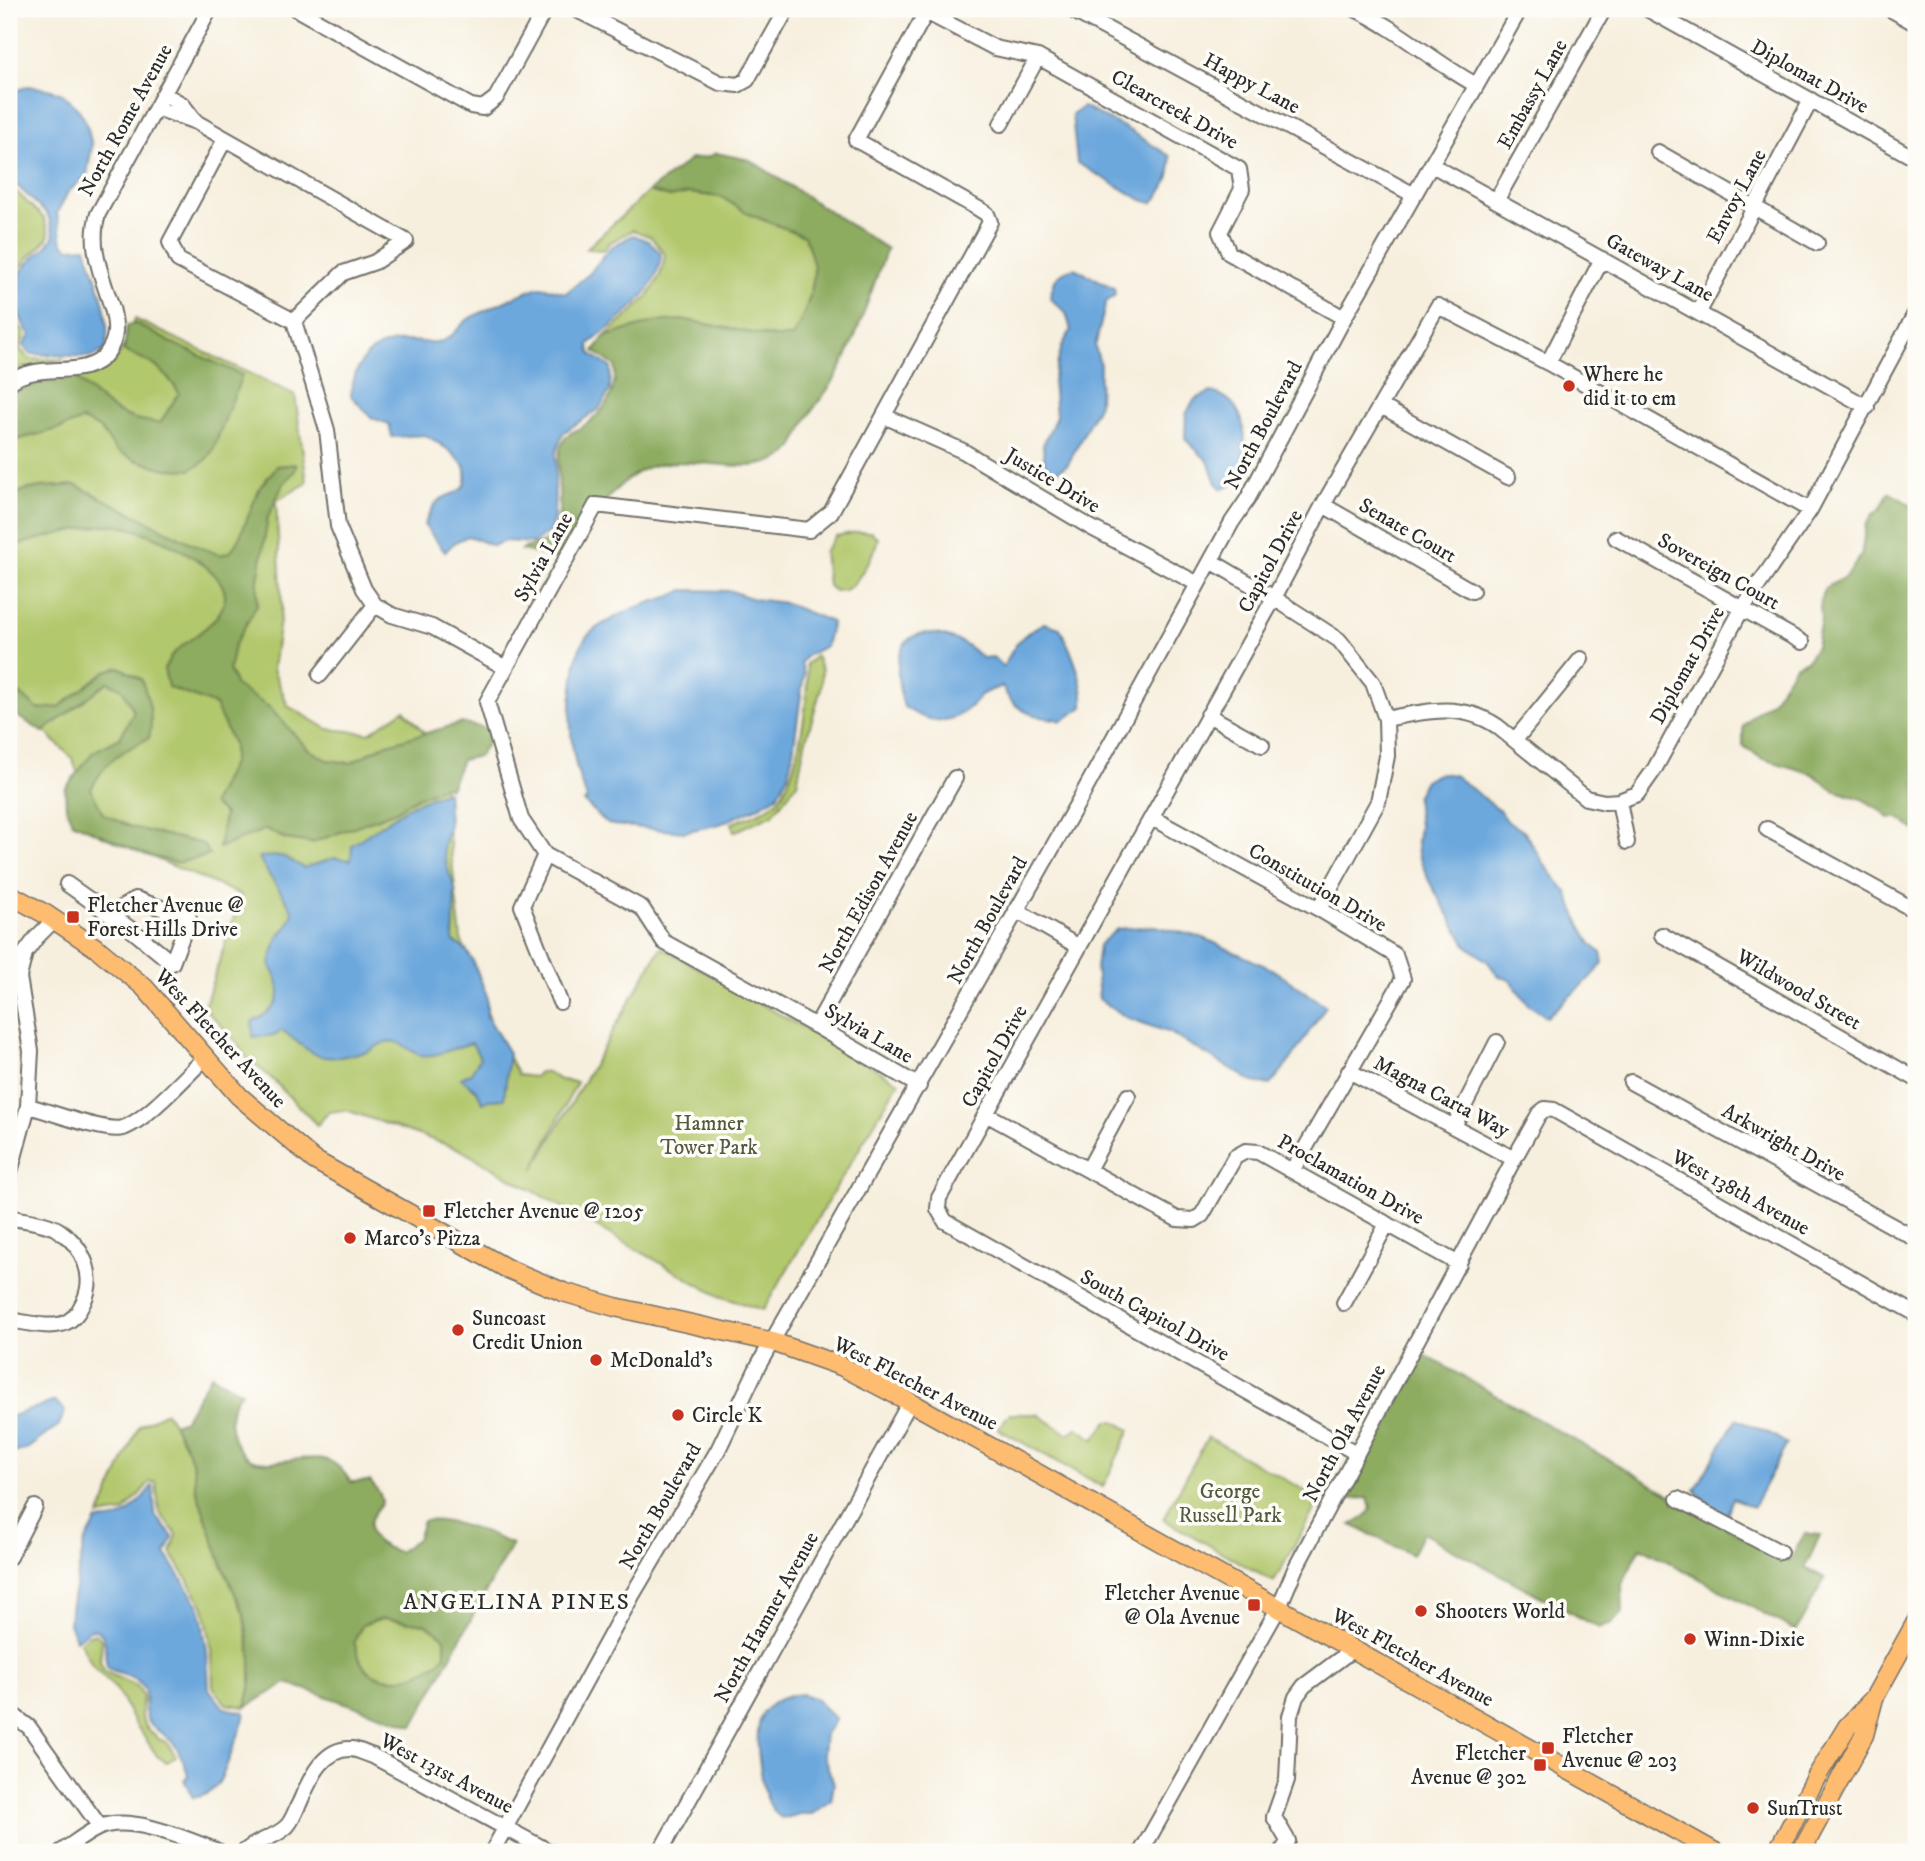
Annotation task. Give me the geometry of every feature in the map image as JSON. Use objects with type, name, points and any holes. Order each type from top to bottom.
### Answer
[{"type":"main road","name":"West Fletcher Avenue","points":[[9,894],[99,950],[144,987],[239,1096],[314,1160],[506,1268],[563,1292],[615,1307],[773,1342],[841,1366],[1279,1607],[1715,1852]]},
{"type":"main road","points":[[1801,1852],[1864,1735],[1874,1698],[1916,1622]]},
{"type":"main road","points":[[1777,1852],[1817,1776],[1847,1727],[1874,1698]]},
{"type":"street","name":"North Rome Avenue","points":[[9,383],[35,370],[82,368],[101,362],[112,346],[117,327],[94,246],[93,230],[97,214],[210,9]]},
{"type":"street","points":[[296,9],[471,106],[483,108],[496,98],[545,9]]},
{"type":"street","points":[[575,9],[720,83],[738,85],[747,80],[786,9]]},
{"type":"street","name":"Happy Lane","points":[[1070,9],[1414,195]]},
{"type":"street","points":[[1355,9],[1376,19],[1438,63],[1476,85]]},
{"type":"street","name":"North Boulevard","points":[[492,1852],[633,1594],[718,1450],[734,1412],[773,1342],[1080,799],[1210,561],[1247,500],[1344,318],[1520,9]]},
{"type":"street","name":"Embassy Lane","points":[[1496,201],[1604,9]]},
{"type":"street","name":"Diplomat Drive","points":[[1647,9],[1916,159]]},
{"type":"street","points":[[1889,9],[1916,24]]},
{"type":"street","name":"Clearcreek Drive","points":[[927,10],[995,48],[1038,57],[1239,169],[1242,189],[1220,232],[1229,253],[1344,318]]},
{"type":"street","name":"Sylvia Lane","points":[[919,1086],[664,942],[642,908],[545,855],[521,819],[487,702],[596,505],[808,530],[831,512],[990,222],[986,214],[979,209],[856,140],[927,10]]},
{"type":"street","points":[[1001,124],[1038,57]]},
{"type":"street","points":[[164,94],[182,104],[196,122]]},
{"type":"street","name":"Envoy Lane","points":[[1699,313],[1811,100]]},
{"type":"street","points":[[156,108],[196,122],[406,241],[374,262],[343,273],[294,321]]},
{"type":"street","points":[[225,139],[170,242],[178,260],[294,321],[327,430],[338,526],[364,589],[375,605],[392,615],[432,627],[506,668]]},
{"type":"street","points":[[1658,152],[1817,243]]},
{"type":"street","name":"Gateway Lane","points":[[1432,165],[1867,407]]},
{"type":"street","points":[[1548,363],[1602,259]]},
{"type":"street","name":"Capitol Drive","points":[[938,1209],[939,1198],[1274,598],[1323,505],[1438,306],[1548,363],[1810,510]]},
{"type":"street","name":"Diplomat Drive","points":[[1619,801],[1637,794],[1654,771],[1742,608],[1810,510],[1916,312]]},
{"type":"street","points":[[1381,406],[1508,477]]},
{"type":"street","name":"Justice Drive","points":[[884,415],[963,451],[1090,527],[1198,584]]},
{"type":"street","name":"Senate Court","points":[[1323,505],[1472,591]]},
{"type":"street","name":"Sovereign Court","points":[[1615,538],[1802,642]]},
{"type":"street","points":[[1210,561],[1339,640],[1373,683],[1385,719],[1387,756],[1378,802],[1319,909]]},
{"type":"street","points":[[320,676],[375,605]]},
{"type":"street","points":[[1515,740],[1581,659]]},
{"type":"street","points":[[1385,719],[1430,710],[1461,710],[1489,720],[1586,798],[1605,802],[1619,801],[1627,842]]},
{"type":"street","points":[[1209,715],[1262,745]]},
{"type":"street","name":"North Edison Avenue","points":[[816,1026],[955,778]]},
{"type":"street","name":"Constitution Drive","points":[[1152,818],[1319,909],[1395,955],[1403,979],[1293,1171]]},
{"type":"street","points":[[1768,829],[1916,911]]},
{"type":"street","points":[[545,855],[522,906],[560,1002]]},
{"type":"street","points":[[67,884],[111,914],[172,963],[189,918],[136,899],[111,914]]},
{"type":"street","points":[[1016,910],[1079,947]]},
{"type":"street","points":[[9,1177],[28,1106],[31,1051],[19,977],[25,953],[54,920]]},
{"type":"street","name":"Wildwood Street","points":[[1662,935],[1916,1079]]},
{"type":"street","points":[[1454,1126],[1497,1042]]},
{"type":"street","points":[[28,1106],[92,1125],[122,1128],[149,1112],[205,1058]]},
{"type":"street","name":"Magna Carta Way","points":[[1349,1070],[1514,1159]]},
{"type":"street","name":"Arkwright Drive","points":[[1630,1082],[1916,1239]]},
{"type":"street","points":[[1088,1170],[1128,1096]]},
{"type":"street","name":"North Ola Avenue","points":[[1141,1852],[1279,1607],[1295,1569],[1356,1453],[1460,1264],[1514,1159],[1539,1114],[1545,1109]]},
{"type":"street","name":"West 138th Avenue","points":[[1545,1109],[1554,1110],[1916,1314]]},
{"type":"street","name":"Proclamation Drive","points":[[986,1114],[1177,1219],[1194,1220],[1202,1215],[1235,1157],[1246,1151],[1258,1152],[1460,1264]]},
{"type":"street","name":"South Capitol Drive","points":[[938,1209],[945,1222],[1356,1453]]},
{"type":"street","points":[[9,1217],[58,1229],[78,1246],[87,1267],[89,1290],[80,1311],[66,1322],[45,1325],[9,1320]]},
{"type":"street","points":[[1344,1303],[1388,1224]]},
{"type":"street","name":"North Hamner Avenue","points":[[660,1852],[910,1402]]},
{"type":"street","points":[[1678,1499],[1780,1552]]},
{"type":"street","points":[[9,1557],[35,1507]]},
{"type":"street","points":[[1282,1852],[1288,1841],[1274,1817],[1287,1780],[1290,1716],[1296,1697],[1304,1686],[1352,1650]]},
{"type":"street","points":[[9,1712],[29,1727],[100,1827]]},
{"type":"street","name":"West 131st Avenue","points":[[244,1852],[255,1842],[275,1835],[288,1826],[318,1768],[328,1756],[340,1750],[354,1749],[373,1756],[550,1852]]},
{"type":"street","points":[[61,1852],[100,1827],[127,1824],[165,1830],[220,1852]]},
{"type":"green space","points":[[716,153],[750,160],[887,249],[859,327],[835,379],[808,417],[787,454],[751,466],[690,462],[651,467],[632,476],[612,493],[559,561],[546,555],[521,550],[545,541],[553,533],[559,510],[558,470],[561,447],[568,435],[585,425],[609,400],[614,384],[615,366],[594,351],[604,337],[654,322],[686,320],[773,337],[792,337],[800,321],[808,304],[814,277],[814,268],[804,236],[749,214],[721,197],[689,193],[670,197],[649,191],[691,159]]},
{"type":"green space","points":[[9,185],[44,218],[49,235],[20,268],[13,287],[15,316],[25,335],[19,348],[29,359],[64,360],[19,369],[9,374]]},
{"type":"green space","points":[[649,191],[670,197],[689,193],[721,197],[749,214],[805,236],[814,277],[808,304],[793,337],[773,337],[686,320],[654,322],[604,337],[651,291],[663,268],[665,254],[651,237],[633,230],[609,243],[604,250],[586,249]]},
{"type":"green space","name":"Hamner Tower Park","points":[[135,319],[295,395],[307,483],[276,501],[282,606],[273,669],[288,706],[328,729],[369,733],[404,710],[439,749],[461,939],[491,1023],[518,1075],[534,1077],[539,1072],[547,1072],[560,1080],[577,1082],[533,1170],[661,947],[899,1082],[763,1310],[719,1296],[459,1149],[346,1110],[329,1112],[317,1125],[269,1076],[245,1056],[236,1041],[204,1008],[241,895],[100,835],[72,758],[9,697],[9,401],[82,383],[76,378],[109,366],[121,352]]},
{"type":"green space","points":[[137,324],[242,375],[213,450],[205,461],[190,470],[166,469],[135,460],[116,450],[99,428],[82,420],[9,442],[9,396],[41,382],[76,378],[123,415],[160,423],[179,393],[156,366],[124,351],[127,325]]},
{"type":"green space","points":[[297,464],[294,472],[283,484],[268,517],[258,580],[257,605],[234,646],[229,670],[236,686],[269,707],[308,749],[327,760],[351,763],[384,745],[461,723],[489,729],[491,738],[479,756],[462,760],[450,788],[445,786],[410,801],[396,811],[312,843],[285,839],[266,829],[219,848],[224,814],[212,804],[233,761],[233,744],[215,705],[168,687],[164,669],[172,655],[218,615],[225,597],[222,584],[196,559],[177,548],[121,526],[83,529],[9,547],[9,497],[40,487],[76,485],[220,555],[230,552],[238,541],[260,487],[277,466]]},
{"type":"green space","points":[[1889,492],[1916,508],[1916,831],[1897,817],[1889,818],[1862,799],[1833,790],[1813,774],[1761,758],[1743,746],[1743,726],[1772,701],[1795,666],[1807,660],[1816,646],[1821,619],[1820,601],[1824,589],[1846,576],[1861,556],[1866,525],[1880,509]]},
{"type":"green space","points":[[871,532],[878,538],[877,543],[866,566],[851,586],[835,591],[828,586],[824,552],[836,536]]},
{"type":"green space","points":[[816,656],[822,670],[821,689],[805,743],[797,783],[773,814],[734,832],[732,823],[770,806],[786,787],[802,732],[807,692],[806,664]]},
{"type":"green space","points":[[119,667],[141,679],[150,708],[151,723],[149,738],[109,763],[91,789],[103,814],[131,827],[203,844],[210,855],[177,863],[146,855],[72,822],[66,807],[65,789],[93,752],[120,738],[134,711],[122,689],[108,682],[43,732],[9,711],[9,684],[38,709],[59,707],[106,671]]},
{"type":"green space","points":[[1423,1354],[1789,1562],[1805,1533],[1820,1535],[1805,1568],[1825,1578],[1796,1631],[1641,1547],[1622,1584],[1623,1612],[1612,1623],[1599,1628],[1423,1533],[1412,1555],[1351,1525],[1365,1517],[1371,1509],[1368,1498],[1348,1499],[1340,1503]]},
{"type":"green space","points":[[211,1375],[241,1392],[231,1410],[230,1421],[238,1447],[246,1456],[269,1462],[310,1458],[328,1460],[351,1482],[370,1481],[380,1494],[382,1502],[369,1528],[373,1538],[382,1545],[398,1552],[417,1539],[423,1521],[469,1527],[512,1544],[413,1726],[287,1683],[246,1707],[251,1683],[251,1658],[244,1614],[221,1562],[195,1486],[192,1461],[173,1424],[184,1420]],"holes":[[[382,1618],[426,1624],[445,1638],[445,1656],[437,1663],[417,1674],[395,1679],[374,1675],[365,1668],[354,1642],[362,1625]]]},
{"type":"green space","points":[[166,1412],[190,1457],[195,1486],[221,1562],[244,1614],[251,1658],[251,1683],[246,1707],[226,1704],[213,1687],[212,1650],[204,1607],[171,1553],[177,1535],[159,1512],[156,1482],[150,1482],[124,1512],[99,1516],[139,1426]]},
{"type":"green space","points":[[1009,1414],[1037,1414],[1068,1434],[1077,1428],[1094,1439],[1108,1421],[1114,1421],[1130,1430],[1103,1487],[998,1429]]},
{"type":"green space","name":"George Russell Park","points":[[1208,1437],[1320,1499],[1274,1582],[1163,1519]]},
{"type":"green space","points":[[382,1618],[426,1624],[446,1638],[445,1656],[428,1669],[406,1677],[395,1679],[374,1675],[363,1665],[354,1642],[362,1625]]},
{"type":"green space","points":[[91,1634],[97,1635],[102,1641],[100,1661],[105,1672],[137,1686],[143,1695],[141,1717],[148,1730],[166,1742],[176,1756],[167,1762],[158,1757],[132,1719],[117,1690],[92,1665],[80,1642]]},
{"type":"water","points":[[28,86],[63,94],[79,110],[86,122],[92,145],[87,175],[68,192],[57,213],[62,243],[69,248],[86,247],[102,298],[107,325],[105,350],[92,357],[31,354],[23,346],[30,335],[17,306],[16,287],[24,268],[47,246],[54,235],[48,215],[9,178],[9,94]]},
{"type":"water","points":[[1083,107],[1124,127],[1170,156],[1167,182],[1152,203],[1077,163],[1072,114]]},
{"type":"water","points":[[633,235],[649,241],[661,254],[658,268],[645,294],[624,316],[589,344],[590,353],[611,368],[610,390],[599,409],[563,433],[556,452],[554,518],[549,532],[534,543],[505,541],[493,546],[468,536],[455,542],[445,552],[424,525],[436,503],[463,488],[465,466],[450,451],[426,435],[392,437],[389,424],[372,418],[351,396],[361,362],[386,344],[446,340],[467,320],[535,288],[543,287],[566,293],[589,274],[611,247]]},
{"type":"water","points":[[1074,268],[1114,288],[1115,295],[1106,302],[1095,347],[1100,363],[1099,404],[1068,464],[1056,472],[1045,468],[1043,445],[1056,417],[1053,381],[1062,346],[1071,330],[1066,313],[1050,298],[1056,278]]},
{"type":"water","points":[[1211,392],[1234,405],[1244,428],[1244,455],[1238,481],[1222,489],[1216,483],[1208,461],[1185,439],[1186,414],[1195,399]]},
{"type":"water","points":[[683,590],[731,591],[754,599],[785,603],[832,622],[826,646],[806,656],[801,663],[804,674],[788,775],[777,796],[720,824],[684,832],[608,824],[584,802],[587,800],[574,756],[570,715],[580,648],[588,635],[600,626],[632,609]]},
{"type":"water","points":[[1044,623],[1060,628],[1073,656],[1082,687],[1083,707],[1061,721],[1021,709],[1002,686],[983,694],[965,711],[948,719],[931,720],[904,707],[898,672],[899,657],[904,645],[912,637],[924,634],[940,635],[964,643],[983,658],[993,657],[1003,667],[1019,641]]},
{"type":"water","points":[[1440,773],[1454,775],[1500,811],[1508,822],[1524,831],[1547,868],[1567,892],[1591,944],[1601,953],[1603,963],[1597,971],[1547,1017],[1528,1004],[1510,980],[1498,976],[1488,962],[1466,945],[1429,881],[1418,854],[1416,797],[1425,780]]},
{"type":"water","points":[[447,791],[449,827],[443,846],[455,889],[453,941],[466,950],[473,961],[487,996],[487,1016],[509,1053],[504,1099],[483,1103],[477,1091],[461,1078],[471,1073],[480,1058],[472,1043],[424,1056],[390,1041],[364,1053],[329,1058],[306,1049],[282,1030],[276,1035],[253,1037],[252,1022],[270,1011],[278,998],[278,983],[270,964],[278,937],[288,926],[293,912],[259,857],[282,856],[304,868],[334,858],[351,860],[352,845],[411,805]]},
{"type":"water","points":[[1155,926],[1204,938],[1272,969],[1326,1006],[1290,1061],[1270,1085],[1253,1082],[1170,1033],[1126,1017],[1099,999],[1096,968],[1099,945],[1117,929]]},
{"type":"water","points":[[55,1401],[65,1411],[59,1425],[28,1448],[9,1455],[9,1417]]},
{"type":"water","points":[[1736,1419],[1787,1444],[1753,1507],[1733,1498],[1725,1521],[1695,1490]]},
{"type":"water","points":[[153,1485],[155,1515],[173,1537],[166,1554],[200,1608],[207,1651],[209,1689],[224,1708],[245,1712],[219,1783],[209,1793],[193,1798],[184,1780],[188,1776],[178,1750],[172,1741],[147,1720],[142,1685],[131,1677],[108,1668],[104,1640],[99,1631],[91,1629],[76,1640],[69,1624],[84,1544],[97,1520],[116,1519],[130,1512]]},
{"type":"water","points":[[802,1694],[814,1698],[836,1719],[825,1734],[823,1754],[834,1784],[831,1801],[812,1814],[782,1819],[768,1802],[764,1788],[758,1752],[758,1727],[766,1709],[775,1702]]},
{"type":"place","name":"Where he did it to em","points":[[1569,386]]},
{"type":"place","name":"Fletcher Avenue @ Forest Hills Drive","points":[[73,917]]},
{"type":"place","name":"Fletcher Avenue @ 1205","points":[[429,1211]]},
{"type":"place","name":"Marco's Pizza","points":[[350,1238]]},
{"type":"place","name":"Suncoast Credit Union","points":[[458,1330]]},
{"type":"place","name":"McDonald's","points":[[596,1360]]},
{"type":"place","name":"Circle K","points":[[678,1415]]},
{"type":"place","name":"Fletcher Avenue @ Ola Avenue","points":[[1254,1605]]},
{"type":"place","name":"Shooters World","points":[[1421,1611]]},
{"type":"place","name":"Winn-Dixie","points":[[1690,1639]]},
{"type":"place","name":"Fletcher Avenue @ 203","points":[[1548,1748]]},
{"type":"place","name":"Fletcher Avenue @ 302","points":[[1540,1765]]},
{"type":"place","name":"SunTrust","points":[[1753,1808]]},
{"type":"district","name":"ANGELINA PINES","points":[[517,1601]]}]
